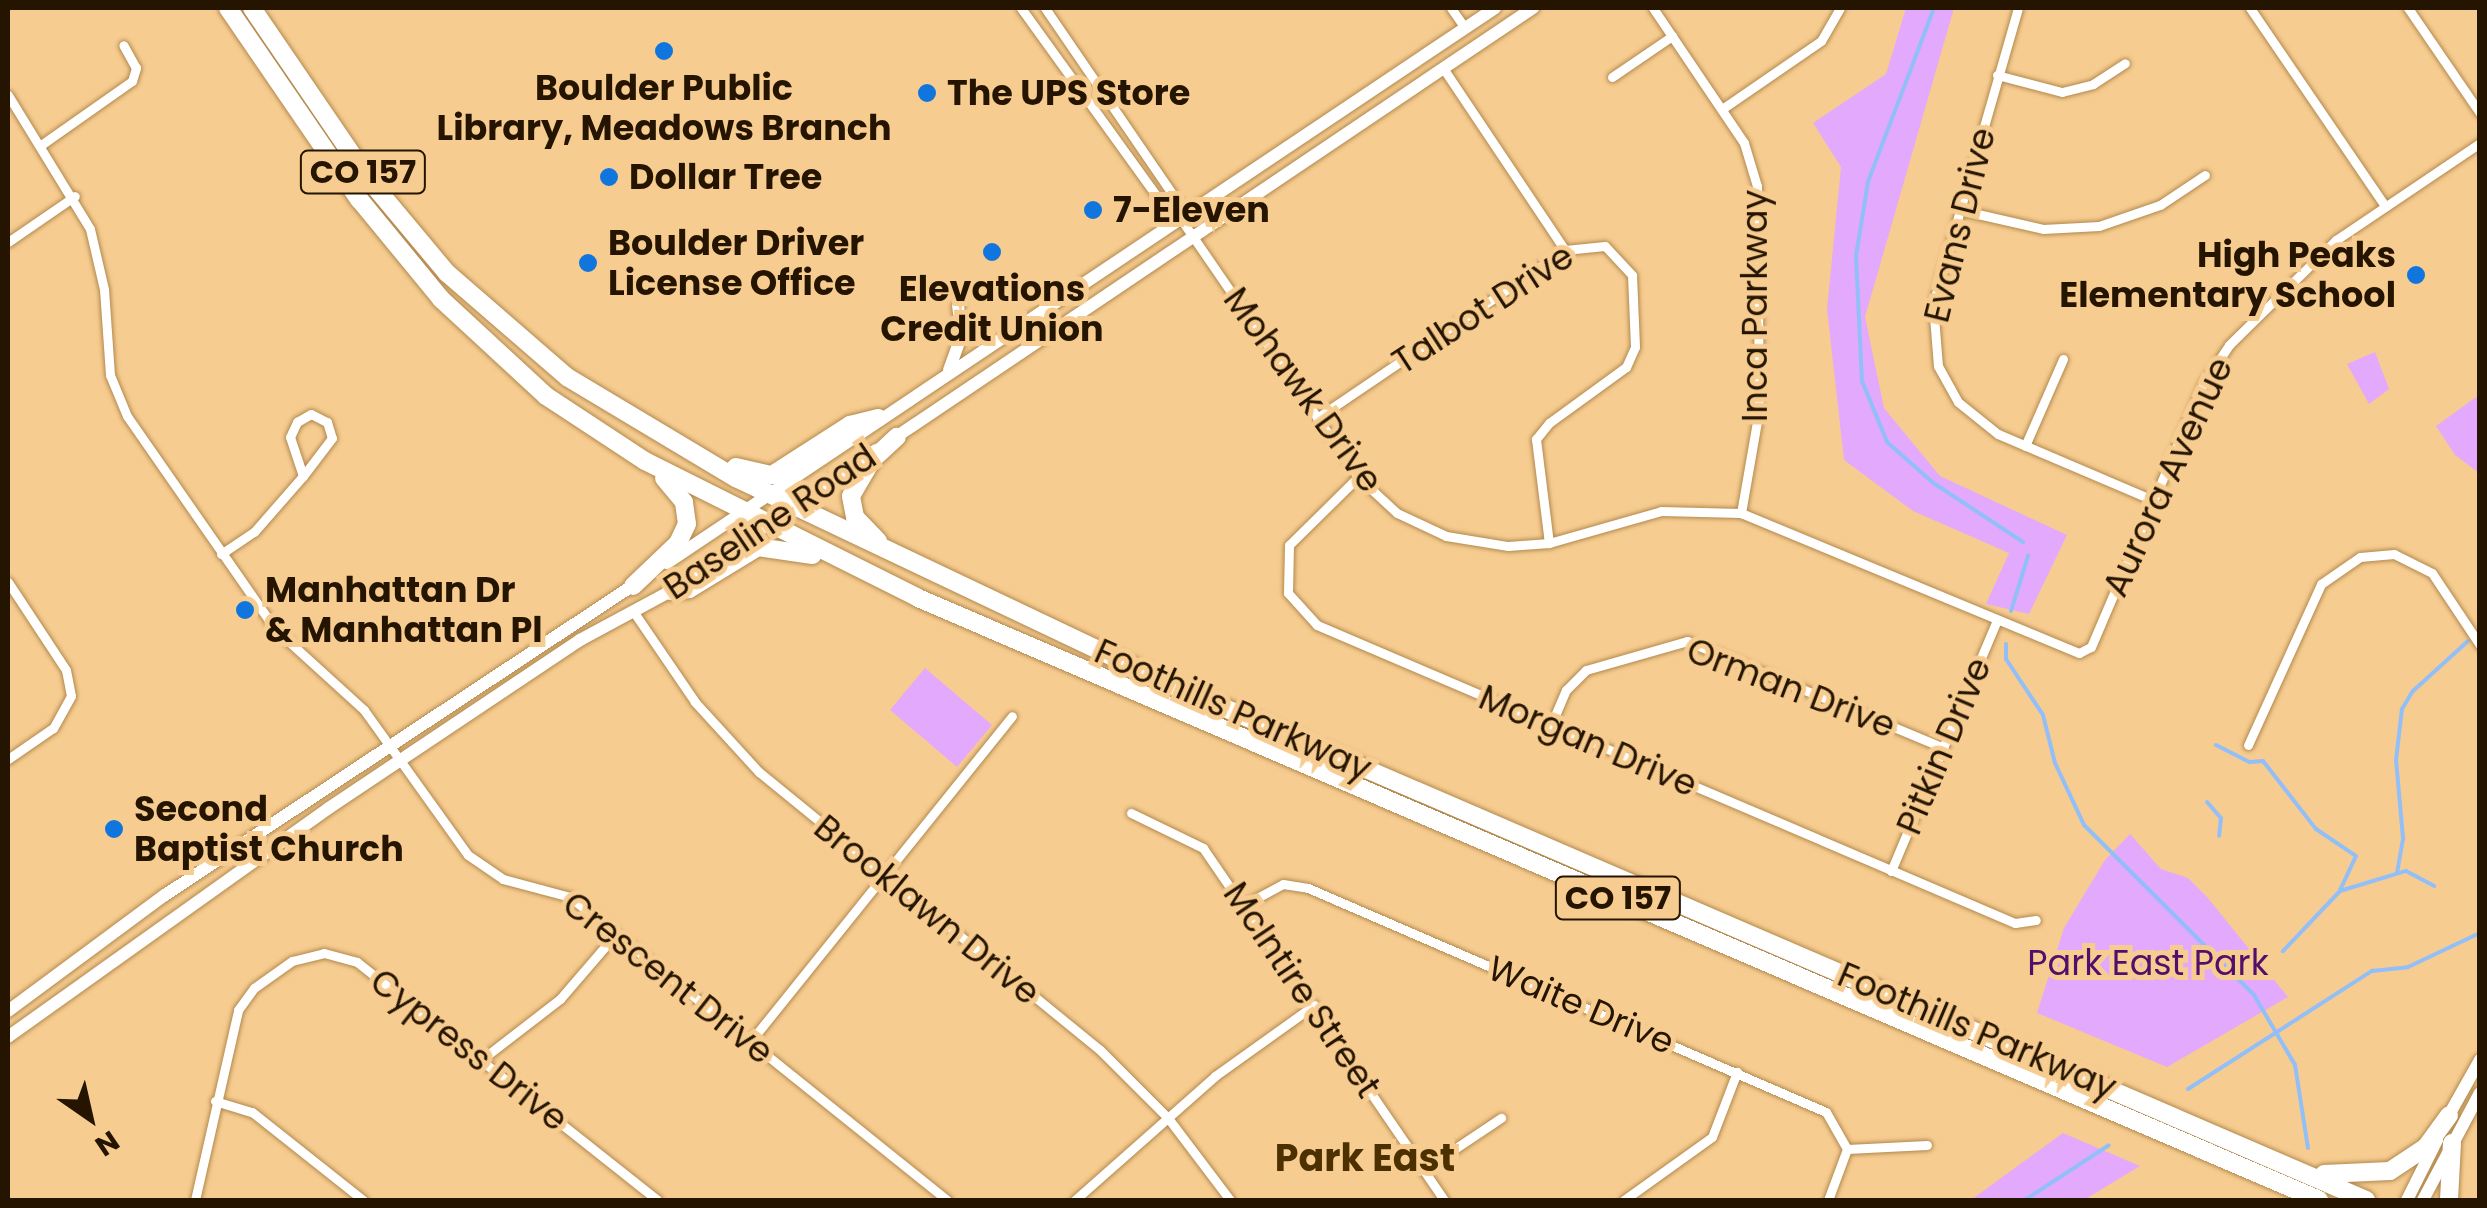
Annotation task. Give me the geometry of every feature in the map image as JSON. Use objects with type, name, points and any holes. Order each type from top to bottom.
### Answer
[{"type":"highway","name":"Foothills Parkway","points":[[228,8],[350,188],[441,300],[546,396],[645,460],[918,598],[2319,1200]]},
{"type":"highway","name":"Foothills Parkway","points":[[252,8],[352,157],[425,251],[535,353],[641,425],[766,495],[1176,687],[2274,1157],[2366,1200]]},
{"type":"highway","points":[[641,425],[761,476],[784,470],[850,425],[878,418]]},
{"type":"highway","points":[[897,436],[862,474],[851,506],[863,529],[907,561]]},
{"type":"highway","points":[[633,586],[678,544],[688,524],[679,494],[645,460]]},
{"type":"highway","points":[[671,591],[689,588],[750,550],[776,546],[918,598]]},
{"type":"highway","points":[[2274,1157],[2321,1174],[2378,1175],[2418,1154],[2449,1115]]},
{"type":"highway","points":[[2449,1200],[2452,1143]]},
{"type":"main road","name":"Baseline Road","points":[[8,1011],[165,895],[1495,8]]},
{"type":"main road","name":"Baseline Road","points":[[8,1036],[400,760],[633,611],[671,591],[1533,8]]},
{"type":"main road","points":[[948,372],[962,334],[958,306]]},
{"type":"main road","points":[[2407,1200],[2480,1060]]},
{"type":"main road","points":[[2423,1200],[2480,1092]]},
{"type":"street","points":[[1021,8],[1168,213],[1180,218],[1180,205],[1045,8]]},
{"type":"street","points":[[1451,8],[1464,28]]},
{"type":"street","name":"Inca Parkway","points":[[1652,8],[1744,143],[1757,186],[1759,410],[1742,513]]},
{"type":"street","points":[[1722,109],[1821,41],[1840,8]]},
{"type":"street","name":"Evans Drive","points":[[2018,8],[1934,304],[1938,366],[1972,418],[2025,446],[2153,500]]},
{"type":"street","points":[[2250,8],[2385,206]]},
{"type":"street","points":[[2408,8],[2480,114]]},
{"type":"street","points":[[1612,77],[1672,36]]},
{"type":"street","points":[[41,145],[132,81],[136,68],[123,45]]},
{"type":"street","points":[[1998,75],[2062,92],[2094,84],[2125,63]]},
{"type":"street","points":[[1443,68],[1565,250]]},
{"type":"street","name":"Crescent Drive","points":[[8,95],[75,196],[99,254],[105,346],[120,403],[274,629],[352,698],[468,856],[503,879],[562,892],[946,1200]]},
{"type":"street","name":"Aurora Avenue","points":[[1996,622],[2069,652],[2091,647],[2203,384],[2229,345],[2313,260],[2480,143]]},
{"type":"street","points":[[1960,210],[2043,228],[2098,226],[2160,204],[2204,174]]},
{"type":"street","points":[[8,242],[75,196]]},
{"type":"street","name":"Mohawk Drive","points":[[1180,218],[1358,477],[1397,512],[1446,536],[1508,546],[1548,543],[1661,510],[1742,513],[1996,622]]},
{"type":"street","name":"Talbot Drive","points":[[1317,418],[1565,250],[1593,243],[1627,264],[1635,346],[1626,367],[1532,437],[1548,543]]},
{"type":"street","points":[[2025,446],[2062,359]]},
{"type":"street","points":[[221,554],[254,532],[303,476],[332,438],[327,422],[311,414],[297,422],[290,438],[303,476]]},
{"type":"street","name":"Morgan Drive","points":[[1358,477],[1289,545],[1284,578],[1295,606],[1317,625],[2015,923],[2036,920]]},
{"type":"street","points":[[2248,745],[2322,584],[2360,557],[2394,554],[2432,574],[2480,645]]},
{"type":"street","points":[[8,582],[66,670],[70,700],[52,728],[8,759]]},
{"type":"street","name":"Brooklawn Drive","points":[[633,611],[730,743],[886,877],[1100,1050],[1168,1118],[1230,1200]]},
{"type":"street","name":"Pitkin Drive","points":[[1891,870],[1996,622]]},
{"type":"street","name":"Orman Drive","points":[[1550,724],[1566,690],[1586,670],[1687,641],[1944,748]]},
{"type":"street","points":[[70,700],[85,704]]},
{"type":"street","points":[[750,1042],[1012,716]]},
{"type":"street","name":"McIntire Street","points":[[1131,813],[1203,848],[1444,1200]]},
{"type":"street","name":"Waite Drive","points":[[1244,905],[1283,884],[1308,888],[1826,1112],[1847,1149]]},
{"type":"street","points":[[481,1060],[560,999],[616,934]]},
{"type":"street","name":"Cypress Drive","points":[[195,1200],[238,1010],[275,972],[311,954],[358,962],[657,1200]]},
{"type":"street","points":[[1075,1200],[1168,1118],[1314,1005]]},
{"type":"street","points":[[1624,1200],[1712,1137],[1738,1072]]},
{"type":"street","points":[[215,1101],[252,1112],[364,1200]]},
{"type":"street","points":[[1423,1170],[1502,1118]]},
{"type":"street","points":[[1828,1200],[1847,1149],[1927,1146]]},
{"type":"green space","points":[[1906,8],[1954,8],[1865,317],[1884,408],[1940,476],[2067,535],[2029,614],[1986,604],[2009,553],[1913,511],[1844,460],[1827,309],[1841,167],[1813,123],[1886,74]]},
{"type":"green space","points":[[2375,352],[2389,389],[2369,404],[2347,364]]},
{"type":"green space","points":[[2479,395],[2479,473],[2455,455],[2436,426]]},
{"type":"green space","points":[[925,668],[992,725],[957,767],[890,710]]},
{"type":"green space","name":"Park East Park","points":[[2130,834],[2161,869],[2188,878],[2207,897],[2288,997],[2167,1067],[2037,1013],[2064,928],[2105,860]]},
{"type":"green space","points":[[2063,1133],[2140,1166],[2084,1200],[1971,1200]]},
{"type":"waterway","points":[[1934,8],[1868,182],[1856,256],[1862,381],[1887,442],[1932,482],[2023,542]]},
{"type":"waterway","points":[[2011,611],[2028,556]]},
{"type":"waterway","points":[[2397,873],[2403,838],[2396,760],[2402,709],[2413,691],[2468,641]]},
{"type":"waterway","points":[[2006,644],[2006,659],[2043,715],[2055,763],[2084,825],[2254,995],[2295,1065],[2308,1148]]},
{"type":"waterway","points":[[2216,745],[2250,762],[2263,761],[2316,829],[2356,856],[2340,891],[2283,951]]},
{"type":"waterway","points":[[2207,802],[2221,818],[2219,836]]},
{"type":"waterway","points":[[2340,891],[2406,871],[2434,886]]},
{"type":"waterway","points":[[2188,1089],[2372,971],[2408,967],[2480,933]]},
{"type":"waterway","points":[[2025,1200],[2109,1145]]},
{"type":"place","name":"Boulder Public Library, Meadows Branch","points":[[664,51]]},
{"type":"place","name":"The UPS Store","points":[[927,93]]},
{"type":"place","name":"Dollar Tree","points":[[609,177]]},
{"type":"place","name":"7-Eleven","points":[[1093,210]]},
{"type":"place","name":"Elevations Credit Union","points":[[992,252]]},
{"type":"place","name":"Boulder Driver License Office","points":[[588,263]]},
{"type":"place","name":"High Peaks Elementary School","points":[[2416,275]]},
{"type":"place","name":"Manhattan Dr & Manhattan Pl","points":[[245,610]]},
{"type":"place","name":"Second Baptist Church","points":[[114,829]]},
{"type":"district","name":"Park East","points":[[1365,1158]]}]
